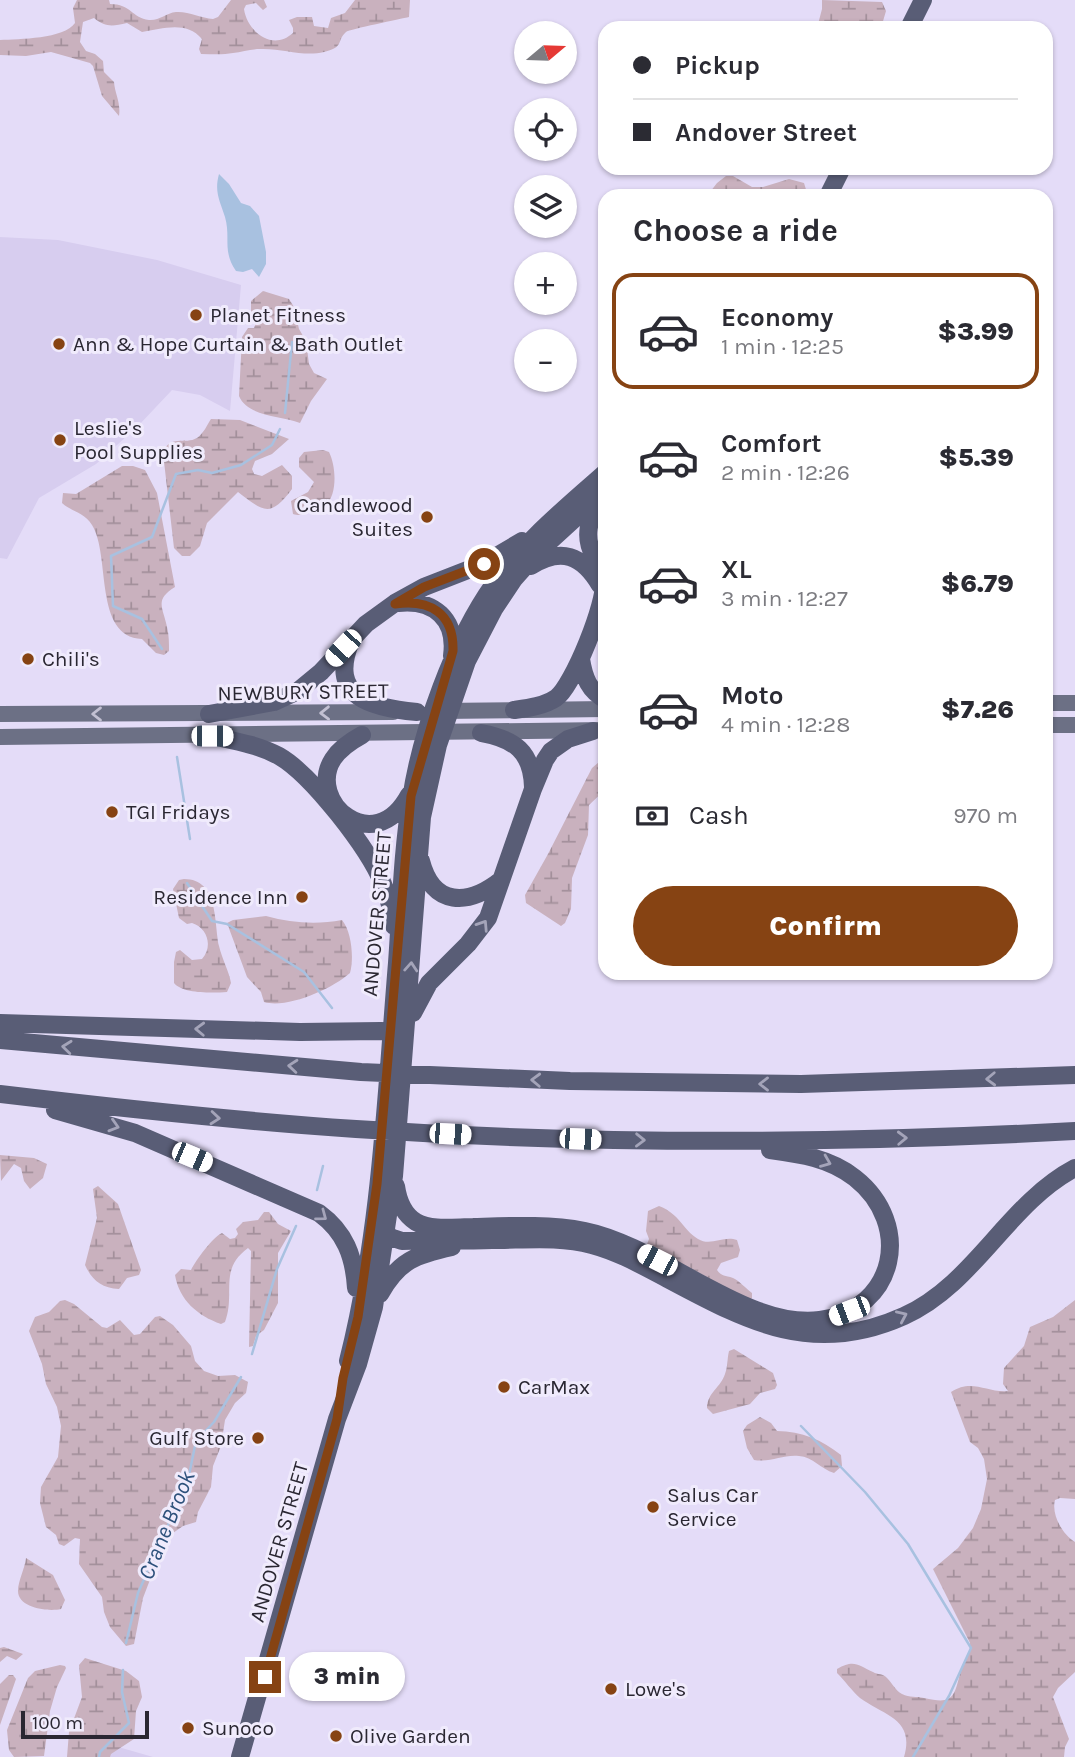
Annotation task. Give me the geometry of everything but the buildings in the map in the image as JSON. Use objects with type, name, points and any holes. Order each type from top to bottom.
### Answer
[{"type":"highway","points":[[912,21],[923,0]]},
{"type":"highway","name":"ANDOVER STREET","points":[[366,1312],[386,1233],[394,1176],[404,1068],[398,1036],[397,964],[408,816],[416,775],[450,664],[493,585],[515,557],[598,479]]},
{"type":"highway","name":"ANDOVER STREET","points":[[240,1757],[337,1419],[358,1364],[366,1312],[375,1202],[429,779],[454,695],[483,627],[514,579],[538,552],[598,499]]},
{"type":"highway","points":[[598,505],[588,530],[589,547],[598,566]]},
{"type":"highway","points":[[209,714],[274,702],[298,691],[321,672],[352,637],[395,604],[424,587],[484,564],[546,526]]},
{"type":"highway","points":[[514,579],[551,555],[570,556],[588,568],[598,582]]},
{"type":"highway","points":[[395,604],[419,603],[436,610],[444,618],[453,639],[450,664]]},
{"type":"highway","points":[[514,710],[536,706],[555,698],[569,682],[581,659],[598,611]]},
{"type":"highway","points":[[352,637],[345,669],[352,690],[359,698],[379,707],[417,712]]},
{"type":"highway","points":[[581,659],[586,680],[590,688],[598,694]]},
{"type":"highway","points":[[0,1023],[398,1036],[423,992],[482,926],[492,908],[533,789],[551,751],[568,739],[598,731]]},
{"type":"highway","points":[[481,733],[503,738],[520,748],[530,764],[533,789]]},
{"type":"highway","points":[[362,735],[337,753],[329,766],[327,776],[331,797],[348,818],[359,824],[370,825],[391,818],[404,804],[416,775]]},
{"type":"highway","points":[[212,736],[270,752],[295,767],[316,788],[362,847],[383,884],[394,923],[397,964]]},
{"type":"highway","points":[[419,851],[432,886],[449,896],[471,898],[487,891],[501,880]]},
{"type":"highway","points":[[0,1040],[361,1072],[637,1083],[801,1084],[1070,1074]]},
{"type":"highway","points":[[1,1094],[157,1112],[425,1133],[687,1140],[878,1139],[1075,1131]]},
{"type":"highway","points":[[1,1094],[135,1133],[319,1213],[337,1228],[349,1249],[366,1312]]},
{"type":"highway","points":[[394,1176],[400,1204],[414,1221],[423,1226],[555,1227],[603,1236],[635,1248],[745,1305],[775,1316],[806,1321],[834,1317],[849,1311],[873,1293],[890,1257],[890,1236],[878,1203],[853,1176],[811,1156],[687,1140]]},
{"type":"highway","points":[[375,1202],[381,1226],[386,1233],[402,1241],[547,1239],[592,1245],[636,1262],[758,1324],[797,1333],[852,1331],[904,1316],[939,1296],[1038,1194],[1075,1168]]},
{"type":"highway","points":[[366,1312],[388,1280],[410,1259],[429,1252],[489,1240]]},
{"type":"main road","points":[[1053,703],[1075,703]]},
{"type":"main road","name":"NEWBURY STREET","points":[[0,714],[598,709]]},
{"type":"main road","points":[[1053,725],[1075,725]]},
{"type":"main road","name":"NEWBURY STREET","points":[[0,737],[598,731]]},
{"type":"shaded area","points":[[0,237],[58,240],[157,260],[241,285],[230,411],[200,395],[172,390],[96,464],[39,498],[7,559],[0,558]]},
{"type":"shaded area","points":[[108,1744],[153,1757],[99,1757]]},
{"type":"green space","points":[[77,0],[109,0],[110,4],[123,6],[149,20],[176,12],[213,19],[218,17],[231,0],[264,0],[267,7],[263,10],[256,3],[246,5],[246,17],[255,31],[269,40],[277,40],[293,33],[289,20],[297,17],[312,17],[314,26],[328,28],[331,18],[345,13],[355,0],[410,0],[409,17],[346,32],[335,48],[316,53],[260,49],[201,54],[199,49],[202,39],[189,29],[174,27],[142,32],[127,23],[110,25],[94,18],[83,22],[80,42],[86,51],[103,61],[104,72],[114,82],[119,116],[102,96],[90,63],[51,52],[26,56],[0,55],[0,40],[40,37],[69,28],[75,23],[73,8]]},
{"type":"green space","points":[[822,0],[882,2],[886,11],[883,21],[819,21]]},
{"type":"green space","points":[[726,176],[733,176],[752,187],[763,187],[789,179],[804,183],[806,189],[712,189]]},
{"type":"green space","points":[[263,291],[289,299],[306,341],[309,364],[314,373],[327,379],[311,401],[300,423],[257,412],[243,403],[239,396],[242,337],[248,328],[254,328],[256,323],[251,311],[251,301]]},
{"type":"green space","points":[[211,419],[240,420],[289,439],[272,454],[255,461],[252,469],[254,474],[262,476],[282,465],[292,476],[292,489],[278,505],[266,509],[238,492],[207,523],[200,546],[190,556],[182,556],[174,548],[163,453],[173,442],[197,438]]},
{"type":"green space","points":[[304,452],[329,452],[333,465],[332,495],[325,506],[319,509],[301,515],[293,514],[291,501],[308,492],[314,482],[299,467],[299,458]]},
{"type":"green space","points":[[122,466],[145,470],[157,493],[175,587],[162,600],[169,642],[169,651],[164,655],[156,653],[142,639],[127,635],[116,625],[106,592],[98,538],[85,517],[62,503],[63,493],[76,494]]},
{"type":"green space","points":[[598,763],[598,797],[589,805],[588,835],[572,878],[571,909],[561,926],[526,903],[525,895],[592,768]]},
{"type":"green space","points":[[184,879],[204,886],[213,904],[219,946],[231,983],[227,992],[191,991],[174,983],[176,952],[180,950],[192,960],[202,959],[208,944],[202,929],[179,918],[173,889],[179,880]]},
{"type":"green space","points":[[266,916],[304,922],[342,920],[351,946],[350,973],[309,996],[285,1003],[264,1002],[261,992],[247,977],[227,923]]},
{"type":"green space","points":[[0,1155],[34,1158],[47,1164],[43,1178],[30,1189],[24,1181],[21,1168],[14,1164],[1,1181]]},
{"type":"green space","points":[[98,1186],[118,1204],[141,1270],[139,1275],[127,1278],[119,1289],[98,1282],[85,1265],[97,1218],[93,1189]]},
{"type":"green space","points":[[659,1206],[672,1213],[698,1239],[712,1242],[737,1240],[740,1250],[738,1257],[721,1263],[717,1270],[722,1275],[733,1278],[752,1293],[750,1300],[731,1293],[705,1276],[646,1247],[649,1239],[646,1231],[648,1211]]},
{"type":"green space","points":[[264,1212],[269,1212],[278,1224],[291,1231],[278,1253],[278,1303],[264,1330],[256,1336],[253,1346],[249,1347],[251,1251],[248,1248],[239,1256],[230,1273],[228,1311],[225,1322],[221,1324],[191,1306],[181,1292],[175,1275],[181,1269],[191,1270],[218,1235],[222,1233],[230,1239],[235,1238],[238,1234],[236,1229],[243,1222],[258,1220]]},
{"type":"green space","points":[[65,1300],[102,1327],[107,1328],[120,1320],[134,1335],[140,1334],[155,1317],[160,1316],[173,1325],[191,1346],[195,1361],[204,1371],[218,1376],[235,1375],[248,1382],[246,1393],[235,1403],[225,1420],[221,1446],[213,1466],[211,1487],[198,1512],[196,1522],[173,1533],[167,1543],[164,1556],[156,1564],[143,1598],[134,1644],[126,1646],[110,1627],[102,1597],[79,1564],[80,1539],[75,1538],[64,1546],[59,1544],[56,1535],[46,1527],[40,1503],[41,1487],[58,1457],[61,1426],[57,1407],[46,1384],[42,1364],[29,1331],[35,1317],[49,1312],[60,1301]]},
{"type":"green space","points":[[1075,1300],[1075,1499],[1060,1498],[1055,1500],[1054,1506],[1059,1524],[1075,1542],[1075,1672],[1058,1688],[1053,1697],[1069,1739],[1064,1757],[904,1757],[906,1744],[902,1726],[860,1698],[837,1673],[837,1669],[848,1664],[860,1665],[884,1675],[898,1691],[908,1696],[946,1700],[953,1694],[970,1643],[933,1569],[958,1548],[973,1528],[981,1509],[987,1479],[984,1459],[978,1448],[970,1442],[951,1392],[966,1386],[1008,1391],[1003,1384],[1004,1368],[1024,1346],[1030,1327],[1053,1317]]},
{"type":"green space","points":[[734,1349],[773,1373],[777,1385],[775,1389],[760,1393],[750,1404],[713,1414],[707,1408],[708,1403],[725,1374],[729,1351]]},
{"type":"green space","points":[[760,1417],[771,1423],[777,1431],[811,1437],[826,1445],[841,1455],[842,1466],[834,1473],[799,1456],[754,1460],[747,1448],[743,1431]]},
{"type":"green space","points":[[26,1558],[53,1575],[65,1600],[61,1609],[35,1608],[19,1597],[18,1587]]},
{"type":"green space","points":[[0,1648],[23,1654],[16,1660],[7,1656],[0,1662]]},
{"type":"green space","points":[[85,1658],[126,1671],[139,1681],[142,1697],[136,1711],[134,1739],[110,1757],[67,1757],[69,1732],[82,1697],[79,1665]]},
{"type":"green space","points":[[60,1665],[66,1668],[50,1711],[44,1756],[14,1757],[9,1750],[7,1730],[28,1678],[35,1671]]},
{"type":"green space","points":[[9,1675],[16,1679],[0,1725],[0,1684]]},
{"type":"water","points":[[219,174],[241,203],[250,206],[259,216],[266,264],[259,277],[252,269],[236,271],[229,257],[227,225],[217,191]]},
{"type":"waterway","name":"Crane Brook","points":[[285,413],[292,342]]},
{"type":"waterway","name":"Crane Brook","points":[[162,649],[142,619],[113,606],[111,556],[152,537],[176,474],[198,470],[212,473],[241,465],[272,445],[280,429]]},
{"type":"waterway","name":"Crane Brook","points":[[177,757],[190,839]]},
{"type":"waterway","name":"Crane Brook","points":[[187,883],[212,921],[227,924],[304,972],[332,1008]]},
{"type":"waterway","name":"Crane Brook","points":[[317,1190],[323,1166]]},
{"type":"waterway","name":"Crane Brook","points":[[252,1354],[277,1269],[296,1226]]},
{"type":"waterway","name":"Crane Brook","points":[[126,1643],[138,1593],[188,1480],[196,1441],[214,1422],[241,1377]]},
{"type":"waterway","points":[[801,1426],[865,1492],[908,1544],[971,1648],[949,1696],[913,1757]]},
{"type":"waterway","name":"Crane Brook","points":[[99,1757],[100,1752],[129,1723],[122,1692],[123,1670]]},
{"type":"place","name":"Planet Fitness","points":[[196,315]]},
{"type":"place","name":"Ann & Hope Curtain & Bath Outlet","points":[[59,344]]},
{"type":"place","name":"Leslie's Pool Supplies","points":[[60,440]]},
{"type":"place","name":"Candlewood Suites","points":[[427,517]]},
{"type":"place","name":"Chili's","points":[[28,659]]},
{"type":"place","name":"TGI Fridays","points":[[112,812]]},
{"type":"place","name":"Residence Inn","points":[[302,897]]},
{"type":"place","name":"CarMax","points":[[504,1387]]},
{"type":"place","name":"Gulf Store","points":[[258,1438]]},
{"type":"place","name":"Salus Car Service","points":[[653,1507]]},
{"type":"place","name":"Lowe's","points":[[611,1689]]},
{"type":"place","name":"Sunoco","points":[[188,1728]]},
{"type":"place","name":"Olive Garden","points":[[336,1736]]},
{"type":"route","points":[[265,1677],[337,1419],[343,1378],[358,1317],[377,1184],[408,816],[424,746],[453,651],[450,628],[436,610],[419,603],[395,604],[424,587],[484,564]]}]
